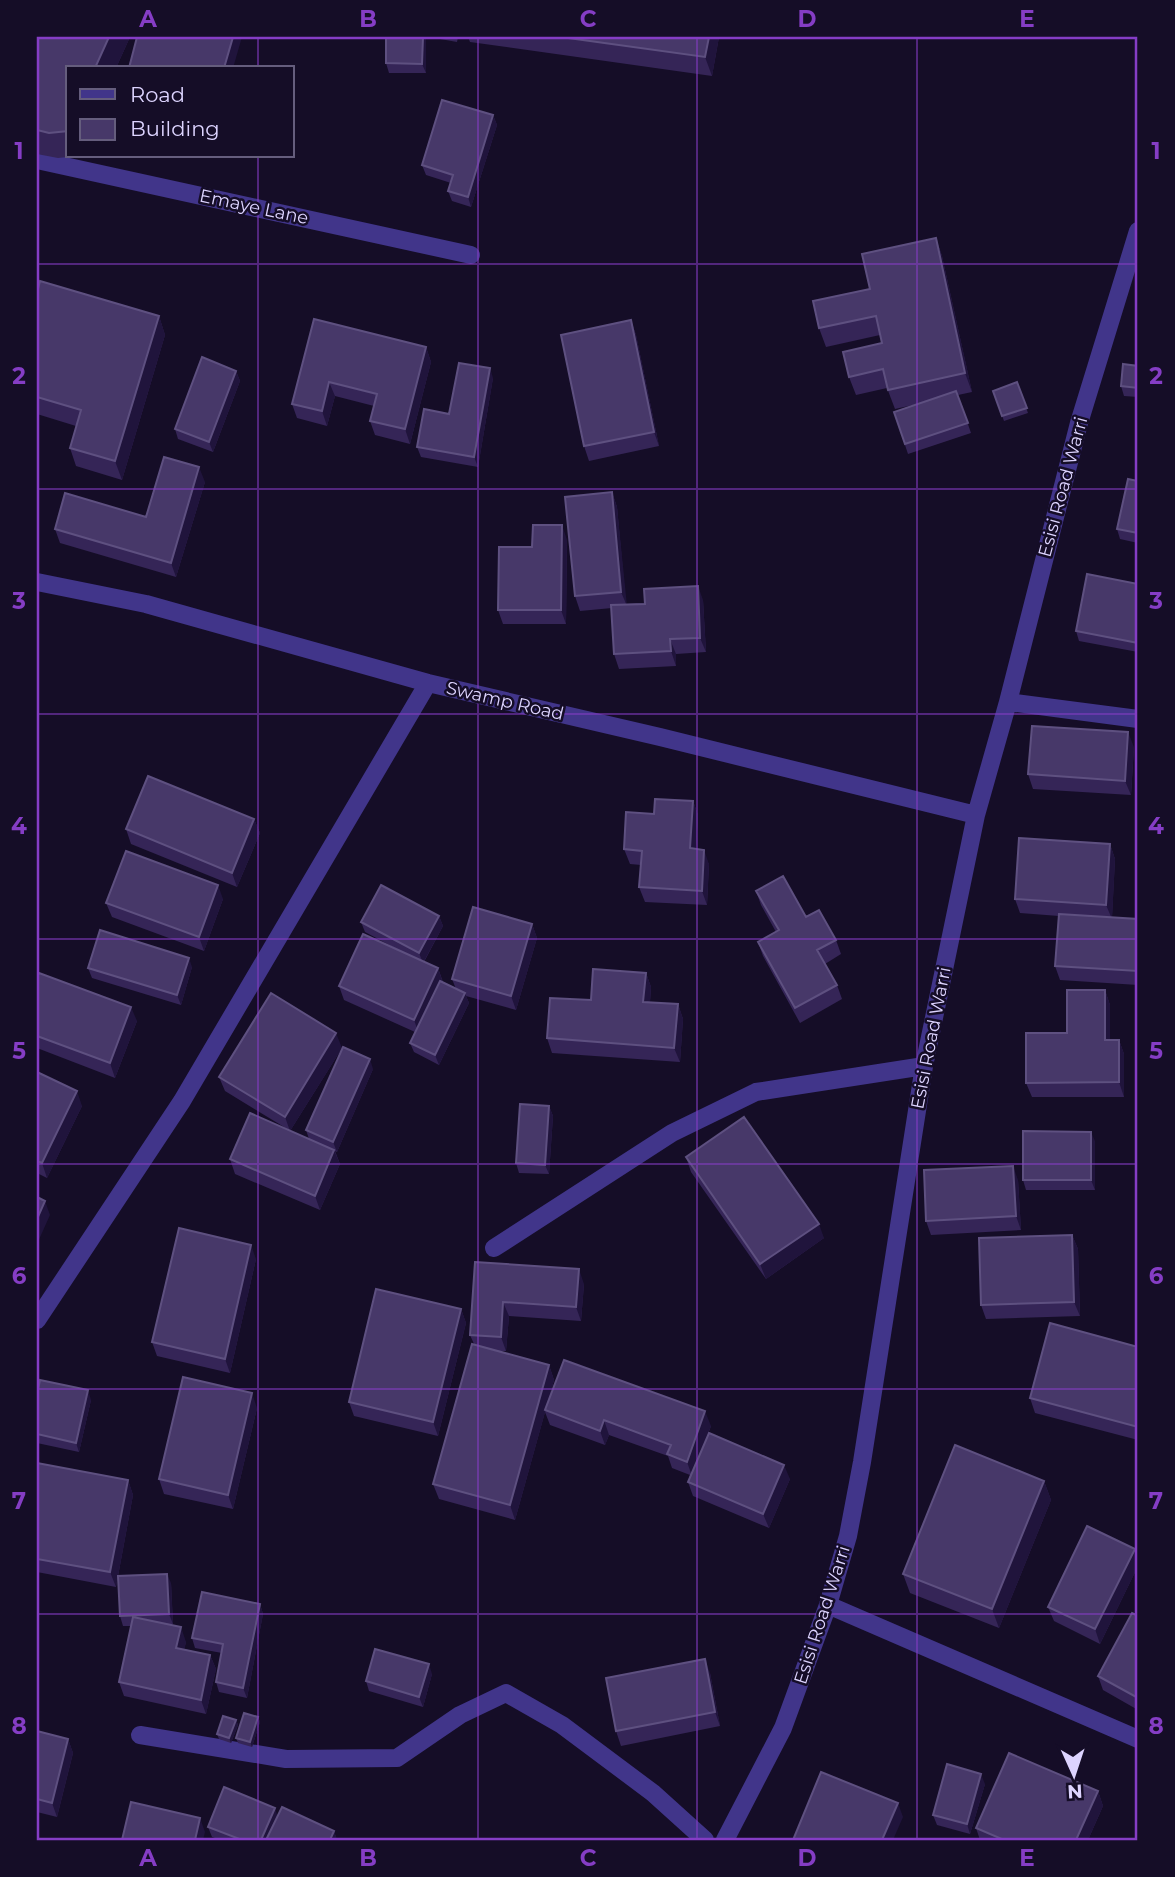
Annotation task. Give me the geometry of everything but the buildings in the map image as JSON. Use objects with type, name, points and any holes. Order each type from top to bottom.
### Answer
[{"type":"street","name":"Emaye Lane","points":[[37,160],[471,255]]},
{"type":"street","name":"Esisi Road Warri","points":[[725,1840],[783,1728],[828,1605],[848,1536],[924,1066],[976,815],[1008,702],[1079,423],[1138,231]]},
{"type":"street","name":"Swamp Road","points":[[37,582],[146,604],[428,683],[976,815]]},
{"type":"street","points":[[37,1320],[182,1101],[428,683]]},
{"type":"street","points":[[1008,702],[1138,719]]},
{"type":"street","points":[[494,1248],[672,1133],[756,1092],[924,1066]]},
{"type":"street","points":[[828,1605],[1138,1739]]},
{"type":"street","points":[[140,1735],[286,1759],[397,1758],[460,1715],[506,1693],[562,1725],[653,1793],[705,1840]]}]
